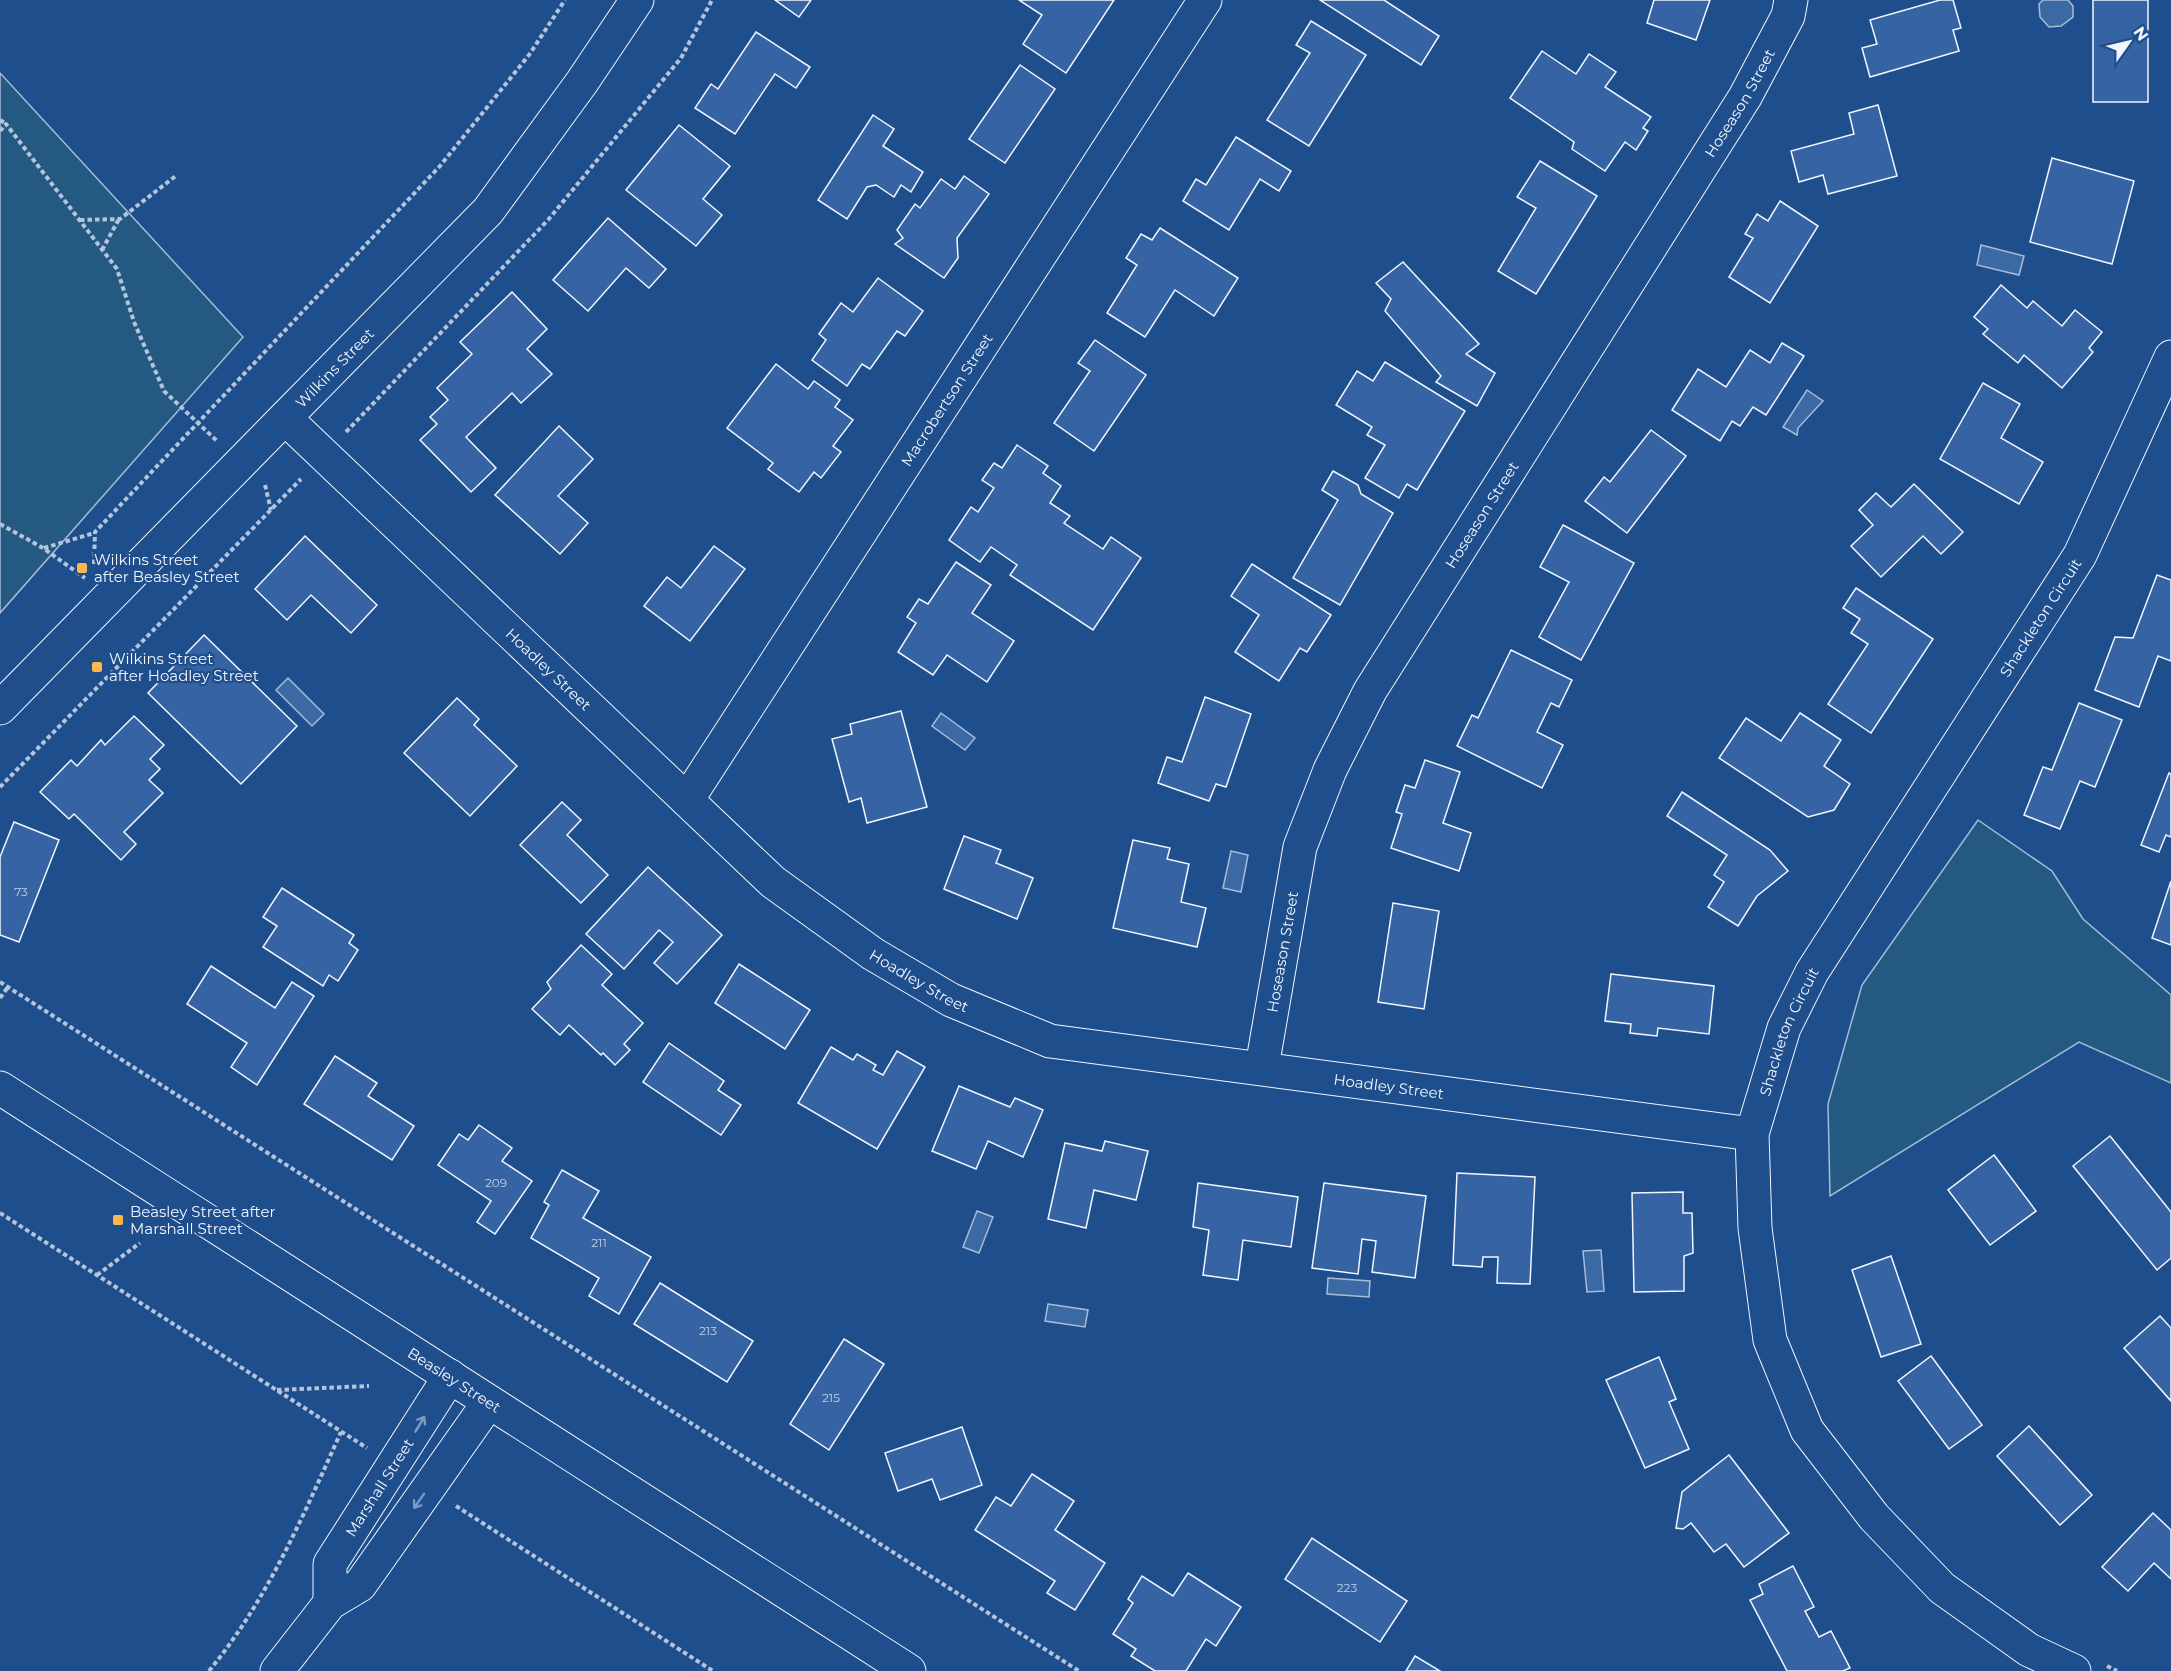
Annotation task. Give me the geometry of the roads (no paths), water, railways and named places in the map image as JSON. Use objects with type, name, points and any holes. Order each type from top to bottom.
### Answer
[{"type":"street","name":"Wilkins Street","points":[[0,708],[488,211],[582,82],[637,0]]},
{"type":"street","name":"Macrobertson Street","points":[[687,800],[1205,0]]},
{"type":"street","name":"Hoseason Street","points":[[1262,1067],[1300,847],[1330,770],[1370,691],[1745,97],[1788,16],[1791,0]]},
{"type":"street","name":"Shackleton Circuit","points":[[2085,1666],[2029,1650],[1942,1588],[1874,1517],[1807,1430],[1770,1340],[1755,1228],[1752,1134],[1784,1028],[1812,972],[2080,555],[2171,357]]},
{"type":"street","name":"Hoadley Street","points":[[285,418],[773,882],[873,954],[951,1000],[1050,1041],[1262,1067],[1401,1089],[1752,1134]]},
{"type":"street","name":"Beasley Street","points":[[0,1088],[909,1671]]},
{"type":"street","name":"Marshall Street","points":[[330,1603],[330,1564],[395,1466],[450,1376]]},
{"type":"street","points":[[277,1671],[330,1603],[360,1586],[489,1401]]},
{"type":"place","name":"Wilkins Street after Beasley Street","points":[[82,568]]},
{"type":"place","name":"Wilkins Street after Hoadley Street","points":[[97,667]]},
{"type":"place","name":"Beasley Street after Marshall Street","points":[[118,1220]]}]
